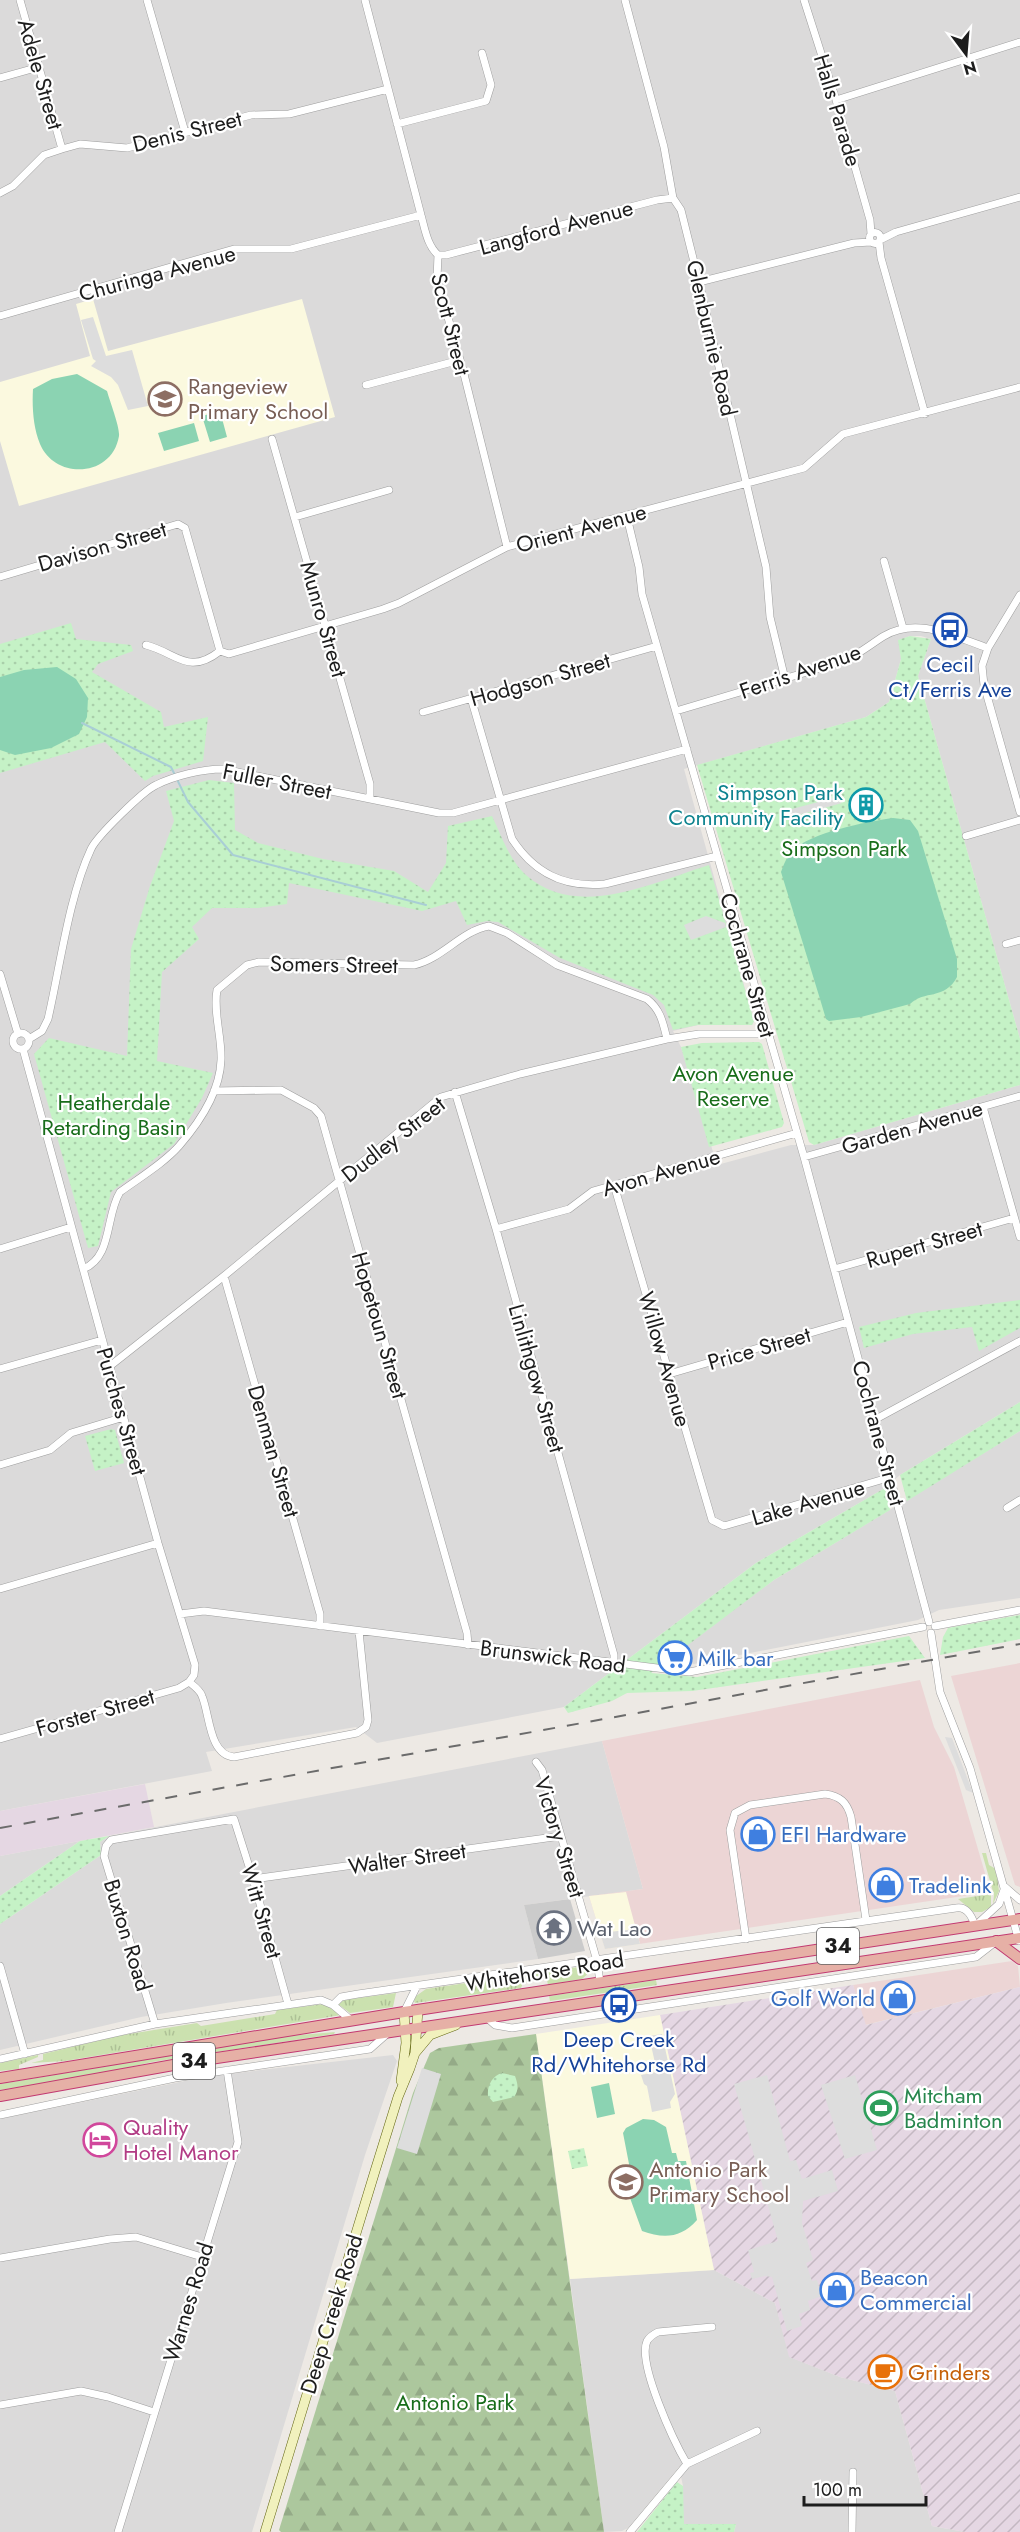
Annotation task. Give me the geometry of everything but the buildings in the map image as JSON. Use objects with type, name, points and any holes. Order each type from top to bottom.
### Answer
[{"type":"highway","name":"Whitehorse Road","points":[[0,2078],[404,2012],[1017,1920]]},
{"type":"highway","name":"Whitehorse Road","points":[[0,2096],[190,2062],[996,1941],[1020,1940]]},
{"type":"highway","points":[[996,1941],[1020,1959]]},
{"type":"main road","name":"Deep Creek Road","points":[[265,2532],[398,2097],[415,2053],[418,2010]]},
{"type":"main road","name":"Deep Creek Road","points":[[398,2097],[406,2043],[404,2012]]},
{"type":"main road","points":[[415,2053],[429,2036],[467,2020]]},
{"type":"street","name":"Adele Street","points":[[20,0],[62,149]]},
{"type":"street","points":[[147,0],[185,132]]},
{"type":"street","name":"Scott Street","points":[[365,0],[420,215],[432,250],[438,255],[436,279],[460,360],[507,547]]},
{"type":"street","name":"Glenburnie Road","points":[[625,0],[664,147],[674,198],[681,210],[699,282],[766,567],[770,617],[785,680]]},
{"type":"street","name":"Halls Parade","points":[[804,0],[836,99],[925,414]]},
{"type":"street","points":[[836,99],[1020,42]]},
{"type":"street","points":[[397,124],[486,100],[490,85],[482,53]]},
{"type":"street","points":[[0,78],[39,67]]},
{"type":"street","name":"Denis Street","points":[[0,193],[13,186],[44,155],[80,144],[127,148],[251,115],[289,114],[388,89]]},
{"type":"street","points":[[699,282],[875,238],[1020,197]]},
{"type":"street","name":"Langford Avenue","points":[[438,255],[446,255],[657,200],[674,198]]},
{"type":"street","name":"Churinga Avenue","points":[[0,316],[234,249],[291,249],[420,215]]},
{"type":"street","points":[[366,385],[460,360]]},
{"type":"street","name":"Orient Avenue","points":[[146,645],[189,663],[204,661],[220,651],[230,654],[399,603],[507,547],[746,486],[804,468],[843,434],[1020,387]]},
{"type":"street","name":"Munro Street","points":[[272,439],[370,784],[370,799]]},
{"type":"street","points":[[295,517],[389,490]]},
{"type":"street","name":"Cochrane Street","points":[[627,516],[639,567],[642,594],[797,1132],[876,1419],[930,1627],[940,1692],[970,1768],[1017,1920],[1020,1940]]},
{"type":"street","name":"Davison Street","points":[[0,577],[178,524],[185,528],[220,651]]},
{"type":"street","points":[[884,561],[903,628]]},
{"type":"street","points":[[1020,595],[988,648],[982,666],[984,685],[1020,812]]},
{"type":"street","name":"Ferris Avenue","points":[[676,711],[844,661],[864,651],[885,635],[903,628],[916,626],[928,628],[988,648]]},
{"type":"street","name":"Hodgson Street","points":[[423,712],[657,646]]},
{"type":"street","points":[[471,698],[512,839],[521,853],[550,877],[568,884],[587,886],[605,884],[717,856]]},
{"type":"street","name":"Fuller Street","points":[[29,1039],[42,1031],[48,1019],[77,889],[91,848],[99,836],[154,785],[211,769],[223,769],[440,813],[453,813],[687,749]]},
{"type":"street","points":[[966,836],[1020,820]]},
{"type":"street","name":"Somers Street","points":[[83,1269],[95,1263],[101,1254],[114,1202],[120,1192],[178,1147],[214,1091],[219,1077],[221,1058],[217,990],[247,965],[259,963],[414,965],[422,963],[475,931],[489,926],[507,933],[557,965],[647,999],[656,1006],[661,1016],[667,1039]]},
{"type":"street","points":[[1006,944],[1020,940]]},
{"type":"street","name":"Purches Street","points":[[0,974],[18,1034],[14,1037],[14,1045],[18,1049],[23,1049],[158,1543],[195,1665],[189,1682]]},
{"type":"street","points":[[18,1034],[26,1035],[29,1039],[27,1047],[23,1049]]},
{"type":"street","name":"Dudley Street","points":[[110,1366],[224,1276],[441,1097],[520,1074],[667,1039],[699,1034],[768,1034]]},
{"type":"street","name":"Hopetoun Street","points":[[214,1091],[281,1090],[315,1108],[321,1116],[467,1633],[468,1645]]},
{"type":"street","name":"Linlithgow Street","points":[[455,1092],[496,1229],[614,1655],[614,1664]]},
{"type":"street","name":"Garden Avenue","points":[[804,1157],[1020,1096]]},
{"type":"street","points":[[983,1107],[1020,1237]]},
{"type":"street","name":"Avon Avenue","points":[[496,1229],[569,1209],[593,1191],[797,1132]]},
{"type":"street","name":"Willow Avenue","points":[[614,1185],[712,1520],[724,1526]]},
{"type":"street","name":"Rupert Street","points":[[834,1269],[1014,1218]]},
{"type":"street","points":[[0,1250],[71,1227]]},
{"type":"street","name":"Denman Street","points":[[224,1276],[320,1614],[320,1626]]},
{"type":"street","name":"Price Street","points":[[669,1374],[848,1322]]},
{"type":"street","points":[[0,1369],[102,1340]]},
{"type":"street","points":[[876,1419],[1020,1341]]},
{"type":"street","points":[[0,1465],[50,1450],[71,1432],[124,1417]]},
{"type":"street","name":"Lake Avenue","points":[[724,1526],[891,1477]]},
{"type":"street","points":[[1007,1508],[1020,1500]]},
{"type":"street","points":[[0,1589],[158,1543]]},
{"type":"street","name":"Brunswick Road","points":[[180,1614],[204,1611],[689,1672],[1020,1610]]},
{"type":"street","points":[[189,1682],[201,1693],[218,1748],[226,1756],[234,1757],[357,1733],[366,1727],[368,1720],[359,1631]]},
{"type":"street","name":"Forster Street","points":[[0,1739],[179,1688],[189,1682]]},
{"type":"street","name":"Victory Street","points":[[536,1762],[542,1770],[597,1961],[600,1982]]},
{"type":"street","points":[[746,1938],[730,1830],[735,1813],[750,1805],[825,1794],[838,1798],[848,1807],[866,1920]]},
{"type":"street","name":"Witt Street","points":[[106,1846],[111,1840],[234,1819],[288,2004]]},
{"type":"street","name":"Walter Street","points":[[253,1879],[561,1836]]},
{"type":"street","name":"Buxton Road","points":[[106,1846],[104,1856],[155,2024]]},
{"type":"street","points":[[975,1926],[999,1904],[1005,1887],[1020,1900]]},
{"type":"street","name":"Whitehorse Road","points":[[0,2059],[155,2024],[321,2000],[333,2005],[341,1997],[961,1907],[972,1916],[975,1926]]},
{"type":"street","points":[[0,1966],[25,2054]]},
{"type":"street","points":[[404,2012],[417,1986]]},
{"type":"street","points":[[333,2005],[352,2021]]},
{"type":"street","name":"Whitehorse Road","points":[[0,2115],[128,2086],[370,2049],[389,2033]]},
{"type":"street","name":"Warnes Road","points":[[118,2532],[238,2142],[228,2070]]},
{"type":"street","points":[[0,2258],[110,2239],[136,2237],[202,2257]]},
{"type":"street","points":[[687,2464],[653,2391],[645,2355],[647,2342],[651,2335],[658,2332],[712,2327]]},
{"type":"street","points":[[0,2405],[81,2391],[154,2412]]},
{"type":"street","points":[[630,2532],[687,2464],[756,2431]]},
{"type":"street","points":[[852,2532],[853,2472]]},
{"type":"shaded area","points":[[0,0],[1020,0],[1020,1039],[918,676],[931,639],[921,636],[910,636],[899,640],[901,659],[889,702],[866,717],[684,769],[754,1021],[752,1025],[698,1025],[673,1031],[681,1047],[717,1165],[791,1145],[814,1145],[1020,1085],[1020,1402],[900,1475],[885,1488],[756,1563],[564,1707],[377,1743],[356,1727],[206,1752],[212,1771],[0,1811]]},
{"type":"shaded area","name":"Rangeview Primary School","points":[[93,299],[108,351],[302,299],[335,417],[19,506],[0,441],[0,382],[90,356],[76,304]]},
{"type":"shaded area","points":[[93,317],[106,356],[132,350],[148,406],[128,410],[118,385],[111,377],[91,366],[96,361],[93,359],[81,320]]},
{"type":"shaded area","points":[[833,798],[842,803],[784,819],[792,809]]},
{"type":"shaded area","points":[[706,916],[725,923],[726,927],[691,940],[684,925]]},
{"type":"shaded area","points":[[1020,1431],[1020,1598],[939,1610],[918,1620],[694,1664],[664,1660],[774,1580]]},
{"type":"shaded area","points":[[1020,1663],[1020,1887],[1015,1885],[951,1676]]},
{"type":"shaded area","points":[[920,1680],[934,1727],[954,1767],[987,1880],[977,1894],[605,1949],[589,1896],[643,1889],[602,1741]]},
{"type":"shaded area","points":[[945,1737],[952,1738],[973,1793],[966,1790]]},
{"type":"shaded area","points":[[602,1741],[643,1889],[524,1905],[538,1959],[141,2017],[0,2050],[0,1924],[101,1855],[100,1842],[109,1836]]},
{"type":"shaded area","points":[[145,1784],[154,1827],[0,1856],[0,1811]]},
{"type":"shaded area","points":[[80,1841],[0,1896],[0,1856]]},
{"type":"shaded area","points":[[626,1892],[640,1944],[605,1949],[589,1896]]},
{"type":"shaded area","name":"Wat Lao","points":[[570,1899],[585,1951],[538,1959],[524,1905]]},
{"type":"shaded area","points":[[636,1929],[640,1944],[605,1949],[600,1933]]},
{"type":"shaded area","points":[[1012,1961],[1018,1966],[1020,1987],[865,2025],[853,1985]]},
{"type":"shaded area","points":[[853,1985],[866,2025],[1020,1987],[1020,2532],[965,2532],[932,2526],[895,2391],[840,2377],[789,2357],[775,2303],[714,2270],[660,2015]]},
{"type":"shaded area","name":"Antonio Park Primary School","points":[[660,2015],[714,2270],[570,2279],[536,2034]]},
{"type":"shaded area","points":[[662,2034],[675,2094],[670,2102],[671,2108],[652,2112],[647,2086],[641,2075],[657,2072],[649,2036]]},
{"type":"shaded area","points":[[393,2055],[397,2061],[365,2155],[252,2532],[0,2532],[0,2119],[209,2076]]},
{"type":"shaded area","points":[[422,2068],[441,2074],[417,2154],[397,2148]]},
{"type":"shaded area","points":[[767,2075],[790,2161],[796,2160],[802,2179],[832,2170],[838,2191],[803,2201],[802,2223],[813,2260],[806,2263],[812,2281],[817,2280],[822,2296],[808,2301],[810,2310],[799,2314],[802,2326],[787,2331],[772,2277],[752,2279],[750,2273],[754,2272],[748,2250],[778,2241],[734,2084]]},
{"type":"shaded area","points":[[855,2075],[877,2150],[845,2159],[821,2085]]},
{"type":"shaded area","points":[[714,2270],[775,2303],[790,2357],[840,2377],[895,2391],[932,2526],[965,2532],[734,2532],[736,2524],[683,2524],[683,2486],[679,2467],[628,2528],[622,2531],[604,2532],[570,2279]]},
{"type":"green space","points":[[77,374],[107,391],[119,432],[114,450],[106,460],[82,469],[58,464],[47,456],[40,444],[34,424],[33,409],[33,389],[52,379]]},
{"type":"green space","points":[[220,411],[227,437],[210,442],[202,416]]},
{"type":"green space","points":[[194,423],[199,441],[164,451],[158,433]]},
{"type":"green space","points":[[71,623],[76,639],[131,645],[133,651],[98,664],[92,672],[161,712],[164,727],[208,717],[203,761],[153,776],[145,781],[105,742],[0,773],[0,644]]},
{"type":"green space","name":"Simpson Park","points":[[910,636],[931,639],[918,676],[1020,1039],[1020,1085],[814,1145],[809,1142],[697,765],[866,717],[889,702],[901,659],[898,640]]},
{"type":"green space","points":[[57,667],[76,679],[88,698],[87,717],[79,734],[51,748],[15,755],[0,750],[0,677],[24,670]]},
{"type":"green space","name":"Heatherdale Retarding Basin","points":[[209,780],[234,783],[235,830],[258,843],[323,859],[394,871],[428,892],[446,863],[448,826],[492,816],[506,847],[520,869],[546,888],[568,895],[592,897],[616,894],[709,865],[754,1021],[752,1025],[698,1025],[673,1030],[664,1005],[653,995],[560,958],[498,922],[487,921],[467,925],[456,901],[422,911],[289,883],[287,904],[258,908],[212,908],[192,927],[199,939],[162,972],[157,1061],[213,1073],[202,1098],[174,1144],[111,1192],[98,1246],[88,1248],[34,1054],[49,1038],[127,1056],[131,949],[150,886],[174,821],[166,791]]},
{"type":"green space","points":[[893,818],[910,820],[918,831],[957,959],[957,977],[947,989],[922,997],[910,1004],[861,1017],[829,1021],[826,1019],[781,872],[792,851],[812,838],[868,822]]},
{"type":"green space","name":"Avon Avenue Reserve","points":[[759,1042],[762,1044],[784,1123],[782,1127],[709,1147],[681,1047],[702,1043]]},
{"type":"green space","points":[[1020,1300],[1020,1328],[979,1351],[972,1327],[913,1334],[864,1348],[859,1327],[916,1313]]},
{"type":"green space","points":[[1020,1402],[1020,1431],[907,1501],[900,1475]]},
{"type":"green space","points":[[115,1430],[124,1463],[95,1471],[85,1436]]},
{"type":"green space","points":[[885,1488],[890,1510],[774,1580],[651,1673],[697,1677],[909,1636],[925,1658],[692,1691],[627,1693],[612,1701],[568,1713],[564,1707],[756,1563]]},
{"type":"green space","points":[[1020,1615],[1020,1639],[940,1655],[943,1637],[948,1628]]},
{"type":"green space","points":[[109,1836],[100,1842],[101,1855],[0,1924],[0,1896],[80,1841]]},
{"type":"green space","points":[[982,1853],[986,1853],[989,1865],[996,1869],[999,1891],[993,1904],[994,1895]]},
{"type":"green space","points":[[991,1894],[991,1907],[982,1912],[974,1912],[958,1899]]},
{"type":"green space","points":[[578,1967],[590,1972],[582,1979],[548,1985],[547,1980],[531,1974]]},
{"type":"green space","points":[[527,1974],[528,1982],[523,1983],[521,1988],[415,2003],[414,2001],[416,1996],[426,1989]]},
{"type":"green space","points":[[656,1980],[657,1985],[550,2001],[549,1996]]},
{"type":"green space","points":[[396,1993],[393,2007],[350,2013],[338,2004],[344,2000]]},
{"type":"green space","points":[[324,2004],[341,2015],[65,2061],[31,2063],[43,2060],[43,2054],[117,2036],[197,2023],[201,2026],[275,2014],[277,2010]]},
{"type":"green space","points":[[335,2032],[334,2034],[152,2062],[95,2075],[0,2090],[0,2084],[288,2036]]},
{"type":"green space","name":"Antonio Park","points":[[536,2034],[604,2532],[281,2532],[279,2530],[413,2093],[430,2053],[439,2048]]},
{"type":"green space","points":[[38,2055],[19,2065],[19,2069],[0,2071],[0,2063]]},
{"type":"green space","points":[[502,2073],[515,2076],[517,2092],[514,2097],[493,2102],[488,2096],[489,2085],[495,2076]]},
{"type":"green space","points":[[609,2083],[615,2114],[597,2118],[591,2087]]},
{"type":"green space","points":[[643,2119],[654,2120],[666,2127],[672,2153],[676,2153],[678,2161],[686,2161],[697,2220],[678,2234],[665,2236],[642,2231],[630,2198],[627,2180],[629,2164],[623,2133],[626,2128]]},
{"type":"green space","points":[[584,2148],[588,2166],[572,2169],[568,2151]]},
{"type":"green space","points":[[677,2482],[683,2486],[684,2524],[736,2524],[734,2532],[637,2532]]},
{"type":"waterway","points":[[82,723],[171,767],[188,802],[233,855],[426,905]]},
{"type":"railway","points":[[0,1828],[1020,1644]]},
{"type":"place","name":"Rangeview Primary School","points":[[165,399]]},
{"type":"place","name":"Cecil Ct/Ferris Ave","points":[[950,630]]},
{"type":"place","name":"Simpson Park Community Facility","points":[[866,805]]},
{"type":"place","name":"Milk bar","points":[[675,1658]]},
{"type":"place","name":"EFI Hardware","points":[[758,1834]]},
{"type":"place","name":"Tradelink","points":[[886,1885]]},
{"type":"place","name":"Wat Lao","points":[[554,1928]]},
{"type":"place","name":"Golf World","points":[[898,1998]]},
{"type":"place","name":"Deep Creek Rd/Whitehorse Rd","points":[[619,2005]]},
{"type":"place","name":"Mitcham Badminton","points":[[881,2108]]},
{"type":"place","name":"Quality Hotel Manor","points":[[100,2140]]},
{"type":"place","name":"Antonio Park Primary School","points":[[626,2182]]},
{"type":"place","name":"Beacon Commercial","points":[[837,2290]]},
{"type":"place","name":"Grinders","points":[[885,2372]]}]
